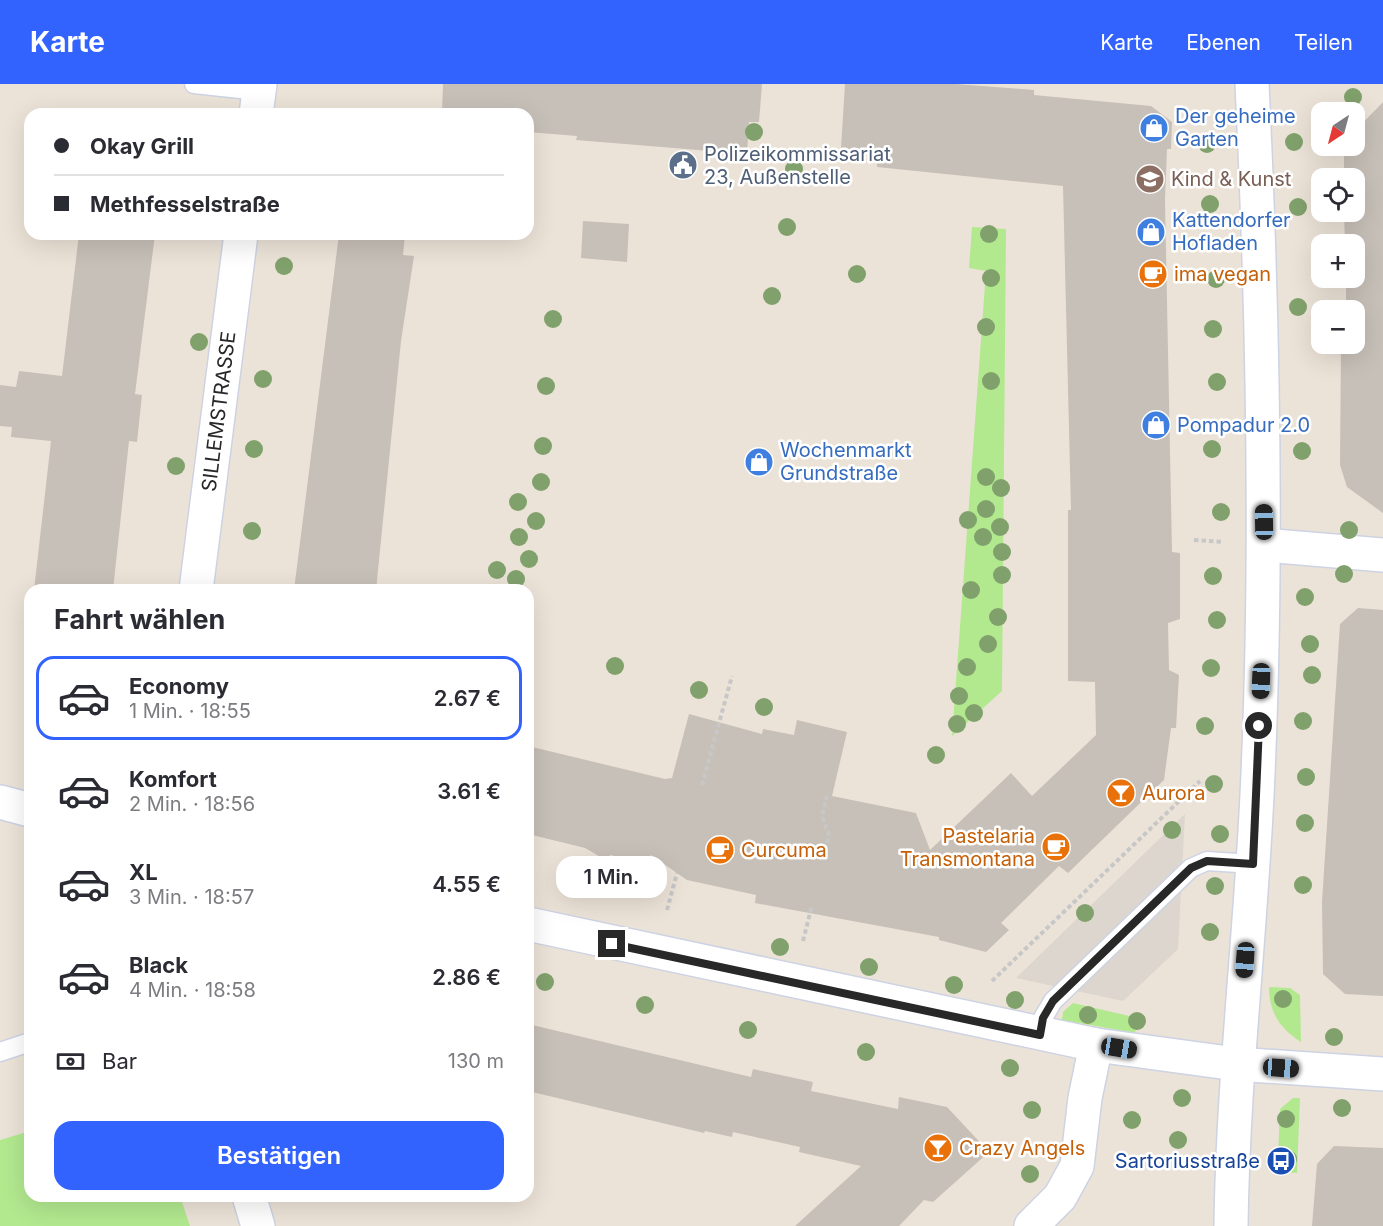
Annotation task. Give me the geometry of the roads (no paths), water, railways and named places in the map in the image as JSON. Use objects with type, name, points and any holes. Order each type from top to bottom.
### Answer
[{"type":"street","points":[[1231,1226],[1236,1064],[1253,864],[1264,545],[1259,222],[1252,84]]},
{"type":"street","name":"SILLEMSTRASSE","points":[[197,584],[240,240]]},
{"type":"street","points":[[1264,545],[1383,555]]},
{"type":"street","points":[[0,802],[24,808]]},
{"type":"street","points":[[534,925],[1040,1035],[1096,1045],[1236,1064],[1383,1074]]},
{"type":"street","points":[[1031,1226],[1060,1197],[1077,1166],[1085,1098],[1096,1045]]},
{"type":"street","points":[[251,1202],[258,1226]]},
{"type":"lane","points":[[195,84],[258,96]]},
{"type":"lane","points":[[1040,1035],[1043,1018],[1053,1001],[1191,868],[1207,861],[1253,864]]},
{"type":"lane","points":[[0,1052],[24,1044]]},
{"type":"place","name":"Der geheime Garten","points":[[1154,128]]},
{"type":"place","name":"Polizeikommissariat 23, Außenstelle","points":[[683,165]]},
{"type":"place","name":"Kind & Kunst","points":[[1150,179]]},
{"type":"place","name":"Kattendorfer Hofladen","points":[[1151,232]]},
{"type":"place","name":"ima vegan","points":[[1153,274]]},
{"type":"place","name":"Pompadur 2.0","points":[[1156,425]]},
{"type":"place","name":"Wochenmarkt Grundstraße","points":[[759,462]]},
{"type":"place","name":"Aurora","points":[[1121,793]]},
{"type":"place","name":"Pastelaria Transmontana","points":[[1056,847]]},
{"type":"place","name":"Curcuma","points":[[720,850]]},
{"type":"place","name":"Crazy Angels","points":[[938,1148]]},
{"type":"place","name":"Sartoriusstraße","points":[[1281,1161]]}]
